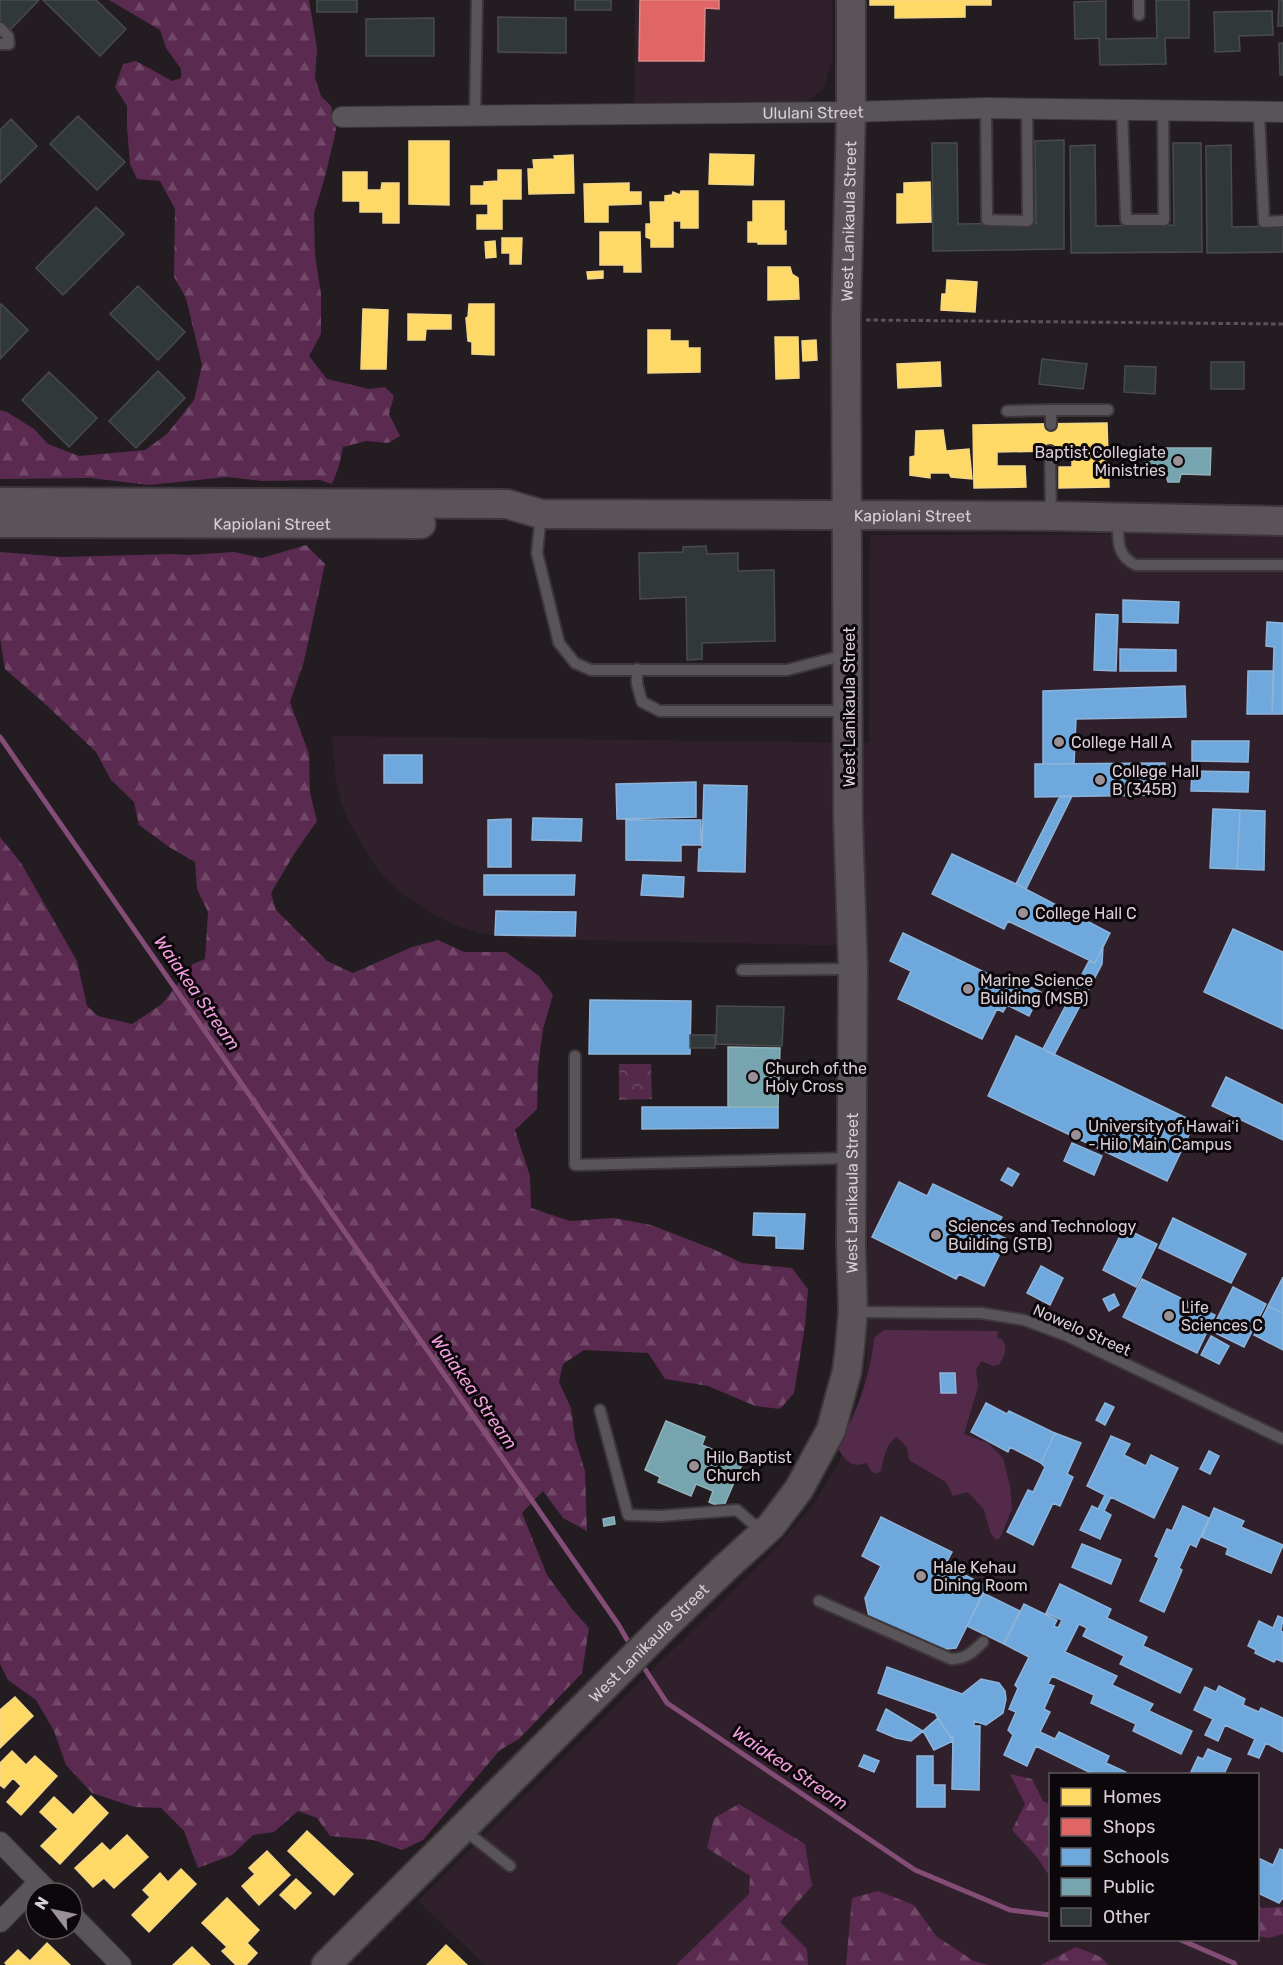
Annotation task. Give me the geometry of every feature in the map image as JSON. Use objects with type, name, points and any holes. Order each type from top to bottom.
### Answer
[{"type":"street","name":"West Lanikaula Street","points":[[327,1965],[671,1620],[771,1526],[799,1489],[831,1430],[847,1371],[853,1311],[853,969],[849,818],[846,319],[851,0]]},
{"type":"street","name":"Ululani Street","points":[[342,117],[851,112],[986,108],[1283,112]]},
{"type":"street","name":"Kapiolani Street","points":[[0,502],[507,504],[541,514],[1051,516],[1283,521]]},
{"type":"street","name":"Kapiolani Street","points":[[0,524],[510,524],[526,522],[541,514]]},
{"type":"street","points":[[0,1842],[39,1881]]},
{"type":"street","points":[[0,1922],[24,1903]]},
{"type":"street","points":[[84,1927],[121,1965]]},
{"type":"lane","points":[[475,116],[477,0]]},
{"type":"lane","points":[[1139,0],[1139,15]]},
{"type":"lane","points":[[0,28],[8,36],[9,44],[0,44]]},
{"type":"lane","points":[[986,108],[987,220],[1028,220],[1027,108]]},
{"type":"lane","points":[[1122,110],[1126,220],[1164,220],[1163,110]]},
{"type":"lane","points":[[1259,113],[1263,222],[1283,221]]},
{"type":"lane","points":[[1051,410],[1051,424]]},
{"type":"lane","points":[[1007,411],[1108,410]]},
{"type":"lane","points":[[1050,451],[1051,516]]},
{"type":"lane","points":[[541,514],[537,553],[559,643],[575,663],[591,670],[788,670],[848,654]]},
{"type":"lane","points":[[1118,518],[1120,550],[1126,560],[1136,565],[1283,565]]},
{"type":"lane","points":[[637,669],[637,684],[642,702],[660,711],[849,711]]},
{"type":"lane","points":[[742,970],[853,969]]},
{"type":"lane","points":[[576,1056],[575,1165],[852,1158]]},
{"type":"lane","name":"Nowelo Street","points":[[853,1311],[981,1313],[1024,1320],[1065,1335],[1283,1439]]},
{"type":"lane","points":[[600,1410],[628,1515],[660,1516],[737,1510],[753,1524],[771,1526]]},
{"type":"lane","points":[[819,1601],[951,1659],[960,1659],[972,1654],[983,1642]]},
{"type":"lane","points":[[462,1829],[510,1866]]},
{"type":"path","points":[[846,319],[1283,324]]},
{"type":"shaded area","points":[[635,0],[832,0],[833,57],[824,88],[805,103],[635,107]]},
{"type":"shaded area","name":"University of Hawaiʻi - Hilo Main Campus","points":[[1283,534],[1283,1965],[485,1965],[418,1901],[768,1556],[814,1504],[841,1458],[859,1408],[867,1358],[869,946],[529,939],[484,934],[463,928],[442,919],[404,895],[373,863],[350,824],[341,803],[336,781],[332,736],[869,743],[870,535]]},
{"type":"green space","points":[[109,0],[309,0],[317,48],[315,78],[321,96],[331,106],[336,130],[314,213],[315,255],[321,294],[321,334],[309,356],[327,379],[369,389],[385,387],[394,396],[389,414],[400,436],[388,443],[366,441],[343,447],[332,484],[320,480],[263,481],[227,477],[149,485],[90,478],[0,479],[0,410],[34,429],[48,444],[79,456],[145,450],[167,434],[194,400],[202,365],[186,298],[174,277],[175,209],[160,181],[137,179],[130,164],[127,106],[115,87],[123,64],[136,61],[172,81],[181,78],[181,69],[166,48],[160,30]]},
{"type":"green space","points":[[306,545],[325,564],[304,661],[290,702],[309,754],[310,793],[317,821],[271,893],[276,910],[327,961],[353,973],[412,947],[438,940],[464,952],[506,952],[539,976],[553,995],[543,1029],[538,1068],[537,1109],[515,1130],[530,1176],[531,1208],[570,1221],[614,1218],[651,1225],[742,1263],[792,1268],[808,1289],[805,1326],[794,1393],[780,1409],[755,1406],[708,1386],[665,1379],[648,1353],[584,1350],[563,1364],[559,1382],[571,1408],[575,1439],[585,1471],[587,1531],[563,1518],[543,1491],[522,1513],[547,1575],[589,1628],[582,1673],[519,1739],[500,1750],[423,1840],[402,1850],[373,1840],[330,1836],[317,1818],[298,1811],[274,1832],[253,1835],[232,1855],[198,1868],[184,1831],[161,1808],[134,1807],[92,1793],[66,1765],[54,1731],[36,1700],[8,1680],[0,1664],[0,837],[21,863],[77,961],[87,1006],[98,1016],[132,1024],[162,1004],[193,964],[205,959],[208,912],[197,889],[195,862],[169,847],[139,825],[134,802],[111,780],[96,752],[5,669],[0,638],[0,552],[63,557],[234,552],[262,558]]},
{"type":"green space","points":[[619,1064],[651,1064],[652,1099],[619,1100]]},
{"type":"green space","points":[[884,1330],[998,1331],[997,1338],[1002,1339],[1005,1346],[1004,1355],[999,1365],[993,1366],[982,1361],[976,1369],[978,1387],[964,1434],[988,1443],[1003,1458],[1010,1486],[1012,1509],[1000,1538],[996,1540],[990,1532],[984,1510],[968,1492],[953,1496],[946,1482],[909,1460],[907,1447],[897,1437],[887,1448],[881,1471],[876,1474],[870,1470],[867,1463],[857,1465],[850,1463],[838,1449],[866,1381],[874,1338]]},
{"type":"green space","points":[[1010,1774],[1032,1779],[1043,1801],[1049,1804],[1049,1875],[1037,1857],[1012,1830],[1025,1804]]},
{"type":"green space","points":[[739,1804],[805,1844],[812,1886],[780,1922],[807,1949],[808,1965],[676,1965],[749,1894],[750,1876],[707,1848],[714,1818]]},
{"type":"green space","points":[[878,1891],[914,1905],[936,1936],[974,1961],[989,1965],[846,1965],[852,1898]]},
{"type":"green space","points":[[1259,1906],[1263,1908],[1283,1907],[1283,1934],[1269,1938],[1259,1936]]},
{"type":"green space","points":[[1076,1947],[1101,1957],[1108,1965],[1041,1965]]},
{"type":"building: Homes","points":[[870,0],[991,0],[991,5],[965,5],[965,17],[895,18],[895,5],[870,5]]},
{"type":"building: Homes","points":[[409,141],[449,141],[449,205],[409,204]]},
{"type":"building: Homes","points":[[710,154],[754,155],[753,185],[709,184]]},
{"type":"building: Homes","points":[[573,155],[574,193],[529,194],[528,169],[534,169],[533,160]]},
{"type":"building: Homes","points":[[498,170],[521,170],[521,199],[502,199],[502,229],[477,229],[477,215],[488,215],[488,204],[471,204],[471,186],[484,186],[484,182],[498,181]]},
{"type":"building: Homes","points":[[343,172],[367,172],[367,190],[381,190],[382,183],[399,183],[399,223],[383,223],[383,212],[360,212],[360,201],[343,201]]},
{"type":"building: Homes","points":[[930,182],[931,222],[897,223],[897,194],[904,194],[904,183]]},
{"type":"building: Homes","points":[[629,183],[629,192],[641,192],[641,204],[608,205],[608,222],[585,222],[584,184]]},
{"type":"building: Homes","points":[[681,191],[698,191],[698,228],[681,228],[681,221],[673,221],[673,247],[651,247],[651,239],[646,237],[646,224],[651,224],[650,202],[665,202],[665,196],[672,195],[673,192],[680,195]]},
{"type":"building: Homes","points":[[753,201],[784,201],[786,244],[748,242],[748,222],[753,222]]},
{"type":"building: Homes","points":[[600,232],[640,232],[641,272],[624,272],[624,265],[600,265]]},
{"type":"building: Homes","points":[[502,238],[522,238],[521,264],[510,264],[510,253],[502,253]]},
{"type":"building: Homes","points":[[495,241],[496,257],[486,258],[485,242]]},
{"type":"building: Homes","points":[[768,267],[790,267],[792,274],[798,278],[799,299],[768,300]]},
{"type":"building: Homes","points":[[603,271],[603,278],[588,279],[587,272]]},
{"type":"building: Homes","points":[[947,280],[977,282],[975,312],[941,310],[942,294],[946,294]]},
{"type":"building: Homes","points":[[469,304],[494,304],[494,355],[472,354],[472,342],[468,341],[466,318]]},
{"type":"building: Homes","points":[[363,309],[388,310],[386,369],[361,369]]},
{"type":"building: Homes","points":[[408,314],[451,315],[451,329],[426,329],[425,340],[408,340]]},
{"type":"building: Homes","points":[[648,330],[670,330],[670,341],[688,341],[688,348],[700,348],[700,372],[648,373]]},
{"type":"building: Homes","points":[[775,337],[798,337],[799,378],[776,379]]},
{"type":"building: Homes","points":[[816,340],[817,360],[803,361],[802,341]]},
{"type":"building: Homes","points":[[940,362],[941,386],[898,388],[897,364]]},
{"type":"building: Homes","points":[[1107,423],[1109,487],[1059,488],[1059,467],[1072,467],[1072,451],[1050,451],[997,452],[997,466],[1025,466],[1026,487],[974,488],[973,425]]},
{"type":"building: Homes","points":[[943,430],[946,451],[969,449],[972,479],[951,477],[949,473],[930,473],[930,478],[910,475],[910,457],[915,456],[916,431]]},
{"type":"building: Homes","points":[[15,1697],[33,1716],[0,1748],[0,1710]]},
{"type":"building: Homes","points":[[12,1751],[26,1765],[35,1756],[57,1776],[21,1815],[7,1802],[21,1786],[13,1778],[4,1788],[0,1785],[0,1763]]},
{"type":"building: Homes","points":[[91,1796],[108,1813],[60,1864],[41,1846],[58,1829],[40,1812],[54,1797],[73,1815]]},
{"type":"building: Homes","points":[[307,1831],[353,1874],[334,1895],[288,1851]]},
{"type":"building: Homes","points":[[127,1835],[148,1857],[114,1888],[104,1878],[93,1887],[75,1868],[102,1843],[110,1851]]},
{"type":"building: Homes","points":[[267,1851],[290,1875],[259,1905],[242,1886],[255,1874],[249,1868]]},
{"type":"building: Homes","points":[[181,1869],[196,1884],[149,1932],[132,1915],[150,1897],[143,1890],[160,1873],[168,1882]]},
{"type":"building: Homes","points":[[296,1879],[311,1893],[295,1909],[280,1895]]},
{"type":"building: Homes","points":[[227,1898],[259,1930],[247,1943],[257,1953],[246,1965],[236,1965],[222,1951],[227,1947],[202,1923]]},
{"type":"building: Homes","points":[[47,1943],[70,1965],[7,1965],[5,1963],[18,1950],[30,1961]]},
{"type":"building: Homes","points":[[446,1945],[467,1965],[427,1965]]},
{"type":"building: Homes","points":[[192,1947],[210,1965],[173,1965]]},
{"type":"building: Shops","points":[[640,0],[719,0],[719,9],[705,8],[704,61],[639,61]]},
{"type":"building: Schools","points":[[1123,600],[1179,602],[1178,623],[1123,622]]},
{"type":"building: Schools","points":[[1096,614],[1118,615],[1116,671],[1094,670]]},
{"type":"building: Schools","points":[[1267,622],[1283,623],[1283,714],[1272,714],[1274,647],[1266,646]]},
{"type":"building: Schools","points":[[1120,649],[1176,650],[1176,671],[1120,671]]},
{"type":"building: Schools","points":[[1248,671],[1274,671],[1272,714],[1247,714]]},
{"type":"building: Schools","name":"College Hall A","points":[[1185,686],[1186,717],[1076,719],[1074,764],[1043,764],[1043,691]]},
{"type":"building: Schools","points":[[1192,741],[1249,741],[1248,762],[1192,761]]},
{"type":"building: Schools","points":[[384,755],[422,755],[422,783],[384,783]]},
{"type":"building: Schools","name":"College Hall B (345B)","points":[[1165,763],[1165,795],[1035,797],[1035,764]]},
{"type":"building: Schools","points":[[1192,771],[1249,772],[1248,792],[1191,791]]},
{"type":"building: Schools","points":[[696,782],[696,817],[617,819],[616,784]]},
{"type":"building: Schools","points":[[704,785],[747,786],[745,872],[698,871],[699,849],[702,849]]},
{"type":"building: Schools","points":[[1060,796],[1072,796],[1026,889],[1016,884]]},
{"type":"building: Schools","points":[[1213,809],[1240,810],[1237,869],[1210,868]]},
{"type":"building: Schools","points":[[1240,810],[1265,811],[1264,870],[1237,869]]},
{"type":"building: Schools","points":[[533,818],[582,819],[581,841],[532,840]]},
{"type":"building: Schools","points":[[511,819],[511,867],[488,867],[488,820]]},
{"type":"building: Schools","points":[[626,820],[701,820],[701,845],[681,845],[681,861],[626,860]]},
{"type":"building: Schools","name":"College Hall C","points":[[952,854],[1110,933],[1095,963],[1008,921],[1004,929],[932,894]]},
{"type":"building: Schools","points":[[484,875],[575,875],[574,895],[484,895]]},
{"type":"building: Schools","points":[[643,875],[684,877],[683,897],[641,895]]},
{"type":"building: Schools","points":[[496,911],[576,912],[575,936],[495,935]]},
{"type":"building: Schools","points":[[1233,929],[1283,952],[1283,1029],[1204,992]]},
{"type":"building: Schools","name":"Marine Science Building (MSB)","points":[[903,933],[1013,986],[1016,980],[1041,992],[1029,1016],[1007,1005],[1003,1012],[997,1009],[982,1039],[898,999],[911,971],[890,961]]},
{"type":"building: Schools","points":[[1103,946],[1102,964],[1054,1055],[1043,1049],[1089,961],[1095,963]]},
{"type":"building: Schools","points":[[590,1000],[691,1001],[690,1054],[589,1054]]},
{"type":"building: Schools","points":[[1016,1036],[1195,1122],[1167,1181],[988,1096]]},
{"type":"building: Schools","points":[[1226,1077],[1283,1105],[1283,1140],[1212,1106]]},
{"type":"building: Schools","points":[[642,1107],[778,1107],[778,1128],[642,1129]]},
{"type":"building: Schools","points":[[1072,1143],[1102,1156],[1094,1175],[1064,1161]]},
{"type":"building: Schools","points":[[1008,1168],[1019,1174],[1012,1186],[1001,1180]]},
{"type":"building: Schools","name":"Sciences and Technology Building (STB)","points":[[899,1182],[927,1196],[933,1184],[1002,1217],[994,1233],[1007,1239],[984,1286],[959,1274],[956,1279],[872,1237]]},
{"type":"building: Schools","points":[[754,1213],[805,1214],[803,1249],[776,1248],[776,1236],[753,1235]]},
{"type":"building: Schools","points":[[1173,1218],[1246,1254],[1231,1283],[1159,1248]]},
{"type":"building: Schools","points":[[1124,1228],[1157,1244],[1136,1287],[1103,1270]]},
{"type":"building: Schools","points":[[1041,1266],[1063,1278],[1050,1305],[1027,1293]]},
{"type":"building: Schools","points":[[1283,1277],[1283,1313],[1268,1306]]},
{"type":"building: Schools","name":"Life Sciences C","points":[[1142,1279],[1215,1315],[1197,1353],[1123,1317]]},
{"type":"building: Schools","points":[[1233,1287],[1266,1304],[1244,1347],[1211,1331]]},
{"type":"building: Schools","points":[[1114,1294],[1119,1305],[1109,1311],[1103,1299]]},
{"type":"building: Schools","points":[[1268,1306],[1283,1313],[1283,1350],[1254,1335]]},
{"type":"building: Schools","points":[[1211,1336],[1229,1346],[1219,1364],[1201,1355]]},
{"type":"building: Schools","points":[[940,1373],[955,1373],[956,1393],[941,1393]]},
{"type":"building: Schools","points":[[986,1403],[1007,1414],[1009,1411],[1055,1433],[1041,1463],[1010,1447],[1008,1452],[971,1432]]},
{"type":"building: Schools","points":[[1105,1403],[1114,1407],[1105,1425],[1096,1420]]},
{"type":"building: Schools","points":[[1055,1433],[1081,1443],[1067,1474],[1073,1477],[1060,1506],[1053,1503],[1033,1545],[1007,1532],[1028,1490],[1033,1492],[1045,1467],[1041,1463]]},
{"type":"building: Schools","points":[[1111,1436],[1130,1444],[1124,1455],[1146,1466],[1151,1455],[1178,1468],[1154,1518],[1111,1497],[1104,1511],[1111,1515],[1100,1539],[1080,1530],[1092,1506],[1098,1509],[1105,1495],[1087,1486]]},
{"type":"building: Schools","points":[[1209,1451],[1219,1456],[1210,1474],[1200,1469]]},
{"type":"building: Schools","points":[[1183,1506],[1209,1518],[1196,1547],[1190,1544],[1179,1568],[1182,1570],[1164,1612],[1140,1601],[1159,1558],[1155,1556],[1167,1529],[1172,1531]]},
{"type":"building: Schools","points":[[1214,1508],[1244,1521],[1241,1527],[1283,1545],[1271,1573],[1226,1554],[1228,1548],[1202,1537]]},
{"type":"building: Schools","name":"Hale Kehau Dining Room","points":[[881,1517],[952,1552],[945,1565],[987,1586],[956,1648],[936,1650],[869,1617],[865,1598],[881,1566],[862,1556]]},
{"type":"building: Schools","points":[[1082,1544],[1121,1560],[1111,1584],[1072,1567]]},
{"type":"building: Schools","points":[[1060,1584],[1111,1609],[1107,1618],[1147,1637],[1143,1646],[1192,1669],[1180,1693],[1120,1664],[1124,1656],[1083,1636],[1087,1628],[1079,1624],[1065,1652],[1117,1676],[1112,1685],[1153,1704],[1149,1711],[1192,1731],[1181,1754],[1133,1731],[1136,1724],[1091,1703],[1094,1695],[1052,1676],[1048,1684],[1054,1686],[1044,1709],[1050,1712],[1040,1732],[1055,1739],[1059,1732],[1109,1756],[1106,1763],[1126,1773],[1091,1773],[1036,1746],[1027,1766],[1004,1755],[1013,1735],[1008,1730],[1016,1712],[1009,1709],[1018,1688],[1015,1685],[1029,1657],[1004,1644],[1024,1604],[1057,1620],[1054,1626],[1058,1628],[1062,1620],[1046,1613]]},
{"type":"building: Schools","points":[[983,1593],[1020,1611],[1004,1644],[967,1626]]},
{"type":"building: Schools","points":[[1278,1616],[1283,1618],[1281,1631],[1283,1632],[1283,1662],[1276,1659],[1274,1662],[1255,1653],[1256,1650],[1248,1646],[1259,1621],[1273,1628]]},
{"type":"building: Schools","points":[[887,1667],[962,1694],[981,1679],[999,1683],[1005,1691],[1003,1713],[986,1725],[974,1721],[974,1726],[980,1726],[979,1790],[952,1789],[953,1737],[951,1738],[937,1714],[878,1693]]},
{"type":"building: Schools","points":[[1219,1686],[1245,1699],[1243,1705],[1259,1712],[1261,1708],[1283,1718],[1283,1752],[1266,1743],[1259,1758],[1248,1754],[1255,1739],[1225,1725],[1218,1741],[1205,1735],[1213,1719],[1194,1710],[1205,1687],[1216,1692]]},
{"type":"building: Schools","points":[[886,1709],[923,1731],[911,1741],[877,1730]]},
{"type":"building: Schools","points":[[938,1718],[953,1741],[934,1750],[923,1731]]},
{"type":"building: Schools","points":[[1208,1749],[1231,1759],[1224,1773],[1190,1773],[1198,1757],[1203,1759]]},
{"type":"building: Schools","points":[[864,1755],[879,1761],[874,1772],[859,1766]]},
{"type":"building: Schools","points":[[917,1756],[933,1756],[933,1785],[945,1785],[945,1807],[917,1807]]},
{"type":"building: Schools","points":[[1280,1849],[1283,1850],[1283,1898],[1279,1903],[1259,1893],[1259,1858],[1273,1865]]},
{"type":"building: Public","name":"Baptist Collegiate Ministries","points":[[1145,448],[1211,448],[1210,475],[1181,474],[1179,482],[1168,482],[1166,475],[1146,476]]},
{"type":"building: Public","name":"Church of the Holy Cross","points":[[728,1047],[780,1048],[778,1107],[728,1107]]},
{"type":"building: Public","name":"Hilo Baptist Church","points":[[666,1421],[705,1437],[702,1445],[743,1462],[723,1508],[709,1502],[713,1491],[696,1484],[691,1496],[658,1482],[660,1477],[645,1470]]},
{"type":"building: Public","points":[[614,1517],[615,1524],[604,1526],[603,1519]]},
{"type":"building: Other","points":[[0,0],[39,0],[8,32],[0,24]]},
{"type":"building: Other","points":[[43,0],[96,0],[126,29],[100,56]]},
{"type":"building: Other","points":[[317,0],[357,0],[357,12],[317,12]]},
{"type":"building: Other","points":[[575,0],[611,0],[611,10],[575,10]]},
{"type":"building: Other","points":[[1156,0],[1189,0],[1189,38],[1165,38],[1166,64],[1100,65],[1099,38],[1075,39],[1074,2],[1106,1],[1106,39],[1157,38]]},
{"type":"building: Other","points":[[1279,0],[1283,0],[1283,26],[1278,26]]},
{"type":"building: Other","points":[[1272,11],[1273,35],[1239,36],[1240,51],[1215,52],[1214,12]]},
{"type":"building: Other","points":[[498,17],[566,18],[566,53],[498,52]]},
{"type":"building: Other","points":[[434,18],[434,56],[366,56],[366,19]]},
{"type":"building: Other","points":[[1279,43],[1283,43],[1283,75],[1280,75]]},
{"type":"building: Other","points":[[78,116],[125,162],[97,190],[50,144]]},
{"type":"building: Other","points":[[11,119],[37,146],[0,183],[0,130]]},
{"type":"building: Other","points":[[1064,140],[1064,249],[933,251],[932,143],[957,143],[958,224],[1036,223],[1035,141]]},
{"type":"building: Other","points":[[1173,143],[1201,143],[1202,252],[1071,253],[1070,146],[1095,145],[1096,226],[1174,225]]},
{"type":"building: Other","points":[[1231,145],[1232,227],[1283,226],[1283,252],[1207,253],[1206,146]]},
{"type":"building: Other","points":[[96,207],[124,234],[63,295],[36,268]]},
{"type":"building: Other","points":[[138,286],[185,332],[158,360],[110,314]]},
{"type":"building: Other","points":[[0,305],[28,330],[0,359]]},
{"type":"building: Other","points":[[1042,359],[1087,364],[1083,389],[1039,384]]},
{"type":"building: Other","points":[[1211,362],[1244,362],[1244,389],[1211,389]]},
{"type":"building: Other","points":[[1125,366],[1156,367],[1155,394],[1124,392]]},
{"type":"building: Other","points":[[158,371],[185,398],[136,448],[109,421]]},
{"type":"building: Other","points":[[49,372],[97,418],[69,447],[22,400]]},
{"type":"building: Other","points":[[706,546],[707,554],[738,553],[738,571],[774,570],[775,641],[702,643],[702,659],[687,660],[686,597],[640,599],[639,553],[683,552],[683,547]]},
{"type":"building: Other","points":[[717,1006],[784,1007],[782,1046],[716,1044]]},
{"type":"building: Other","points":[[690,1035],[715,1035],[715,1048],[690,1048]]},
{"type":"waterway","name":"Waiakea Stream","points":[[0,737],[618,1624],[632,1648]]},
{"type":"waterway","name":"Waiakea Stream","points":[[641,1663],[667,1703],[915,1870],[1010,1910],[1049,1915]]},
{"type":"waterway","name":"Waiakea Stream","points":[[1183,1941],[1235,1965]]},
{"type":"place","name":"Baptist Collegiate Ministries","points":[[1178,461]]},
{"type":"place","name":"College Hall A","points":[[1059,742]]},
{"type":"place","name":"College Hall B (345B)","points":[[1100,780]]},
{"type":"place","name":"College Hall C","points":[[1023,913]]},
{"type":"place","name":"Marine Science Building (MSB)","points":[[968,989]]},
{"type":"place","name":"Church of the Holy Cross","points":[[753,1077]]},
{"type":"place","name":"University of Hawaiʻi - Hilo Main Campus","points":[[1076,1135]]},
{"type":"place","name":"Sciences and Technology Building (STB)","points":[[936,1235]]},
{"type":"place","name":"Life Sciences C","points":[[1169,1316]]},
{"type":"place","name":"Hilo Baptist Church","points":[[694,1466]]},
{"type":"place","name":"Hale Kehau Dining Room","points":[[921,1576]]}]
